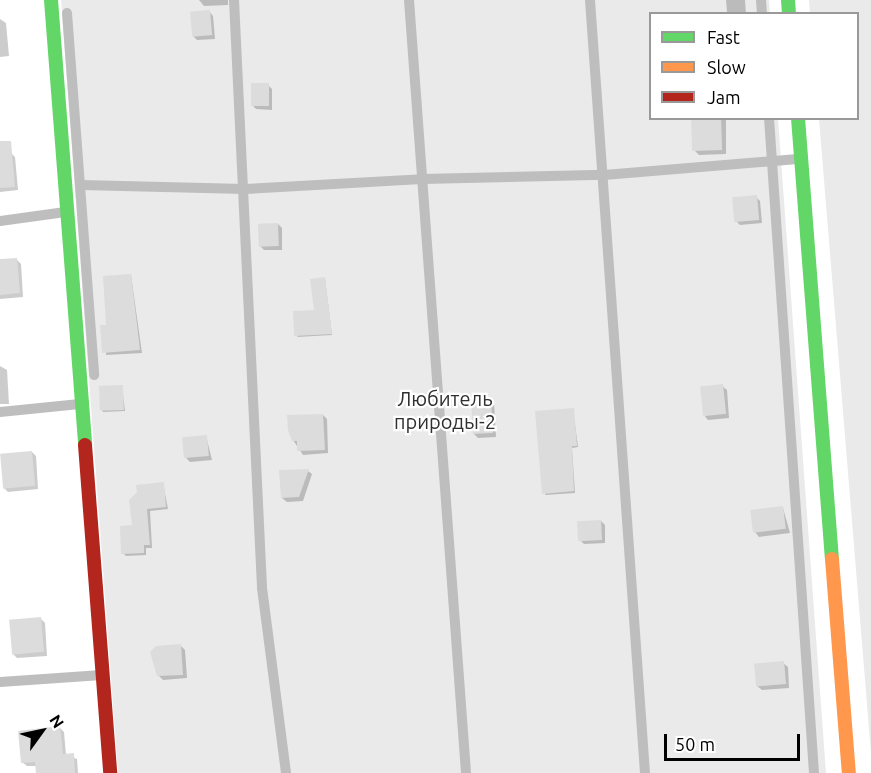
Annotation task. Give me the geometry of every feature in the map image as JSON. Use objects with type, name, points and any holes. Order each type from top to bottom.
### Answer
[{"type":"street","points":[[51,0],[110,773]]},
{"type":"street","points":[[798,120],[849,773]]},
{"type":"lane","points":[[66,0],[95,383]]},
{"type":"lane","points":[[234,0],[262,588],[286,773]]},
{"type":"lane","points":[[409,0],[466,773]]},
{"type":"lane","points":[[590,0],[645,773]]},
{"type":"lane","points":[[769,120],[814,773]]},
{"type":"lane","points":[[81,185],[244,189],[422,179],[604,175],[801,159]]},
{"type":"lane","points":[[0,220],[66,212]]},
{"type":"lane","points":[[0,412],[81,404]]},
{"type":"lane","points":[[0,682],[102,675]]},
{"type":"green space","name":"Любитель природы-2","points":[[61,0],[769,0],[770,12],[649,12],[649,120],[778,120],[826,773],[118,773]]},
{"type":"green space","points":[[809,0],[871,0],[871,753],[819,120],[859,120],[859,12],[810,12]]},
{"type":"building","points":[[210,10],[212,35],[192,37],[190,12]]},
{"type":"building","points":[[251,83],[269,83],[269,106],[251,106]]},
{"type":"building","points":[[691,120],[721,120],[722,150],[692,151]]},
{"type":"building","points":[[0,141],[11,141],[15,187],[0,188]]},
{"type":"building","points":[[757,195],[759,220],[734,222],[732,197]]},
{"type":"building","points":[[278,223],[279,246],[259,247],[258,224]]},
{"type":"building","points":[[17,258],[20,293],[0,295],[0,259]]},
{"type":"building","points":[[131,274],[140,350],[102,353],[100,325],[106,325],[103,276]]},
{"type":"building","points":[[325,277],[332,334],[294,336],[293,311],[314,310],[310,279]]},
{"type":"building","points":[[723,384],[726,414],[703,416],[700,386]]},
{"type":"building","points":[[123,385],[124,410],[100,411],[99,386]]},
{"type":"building","points":[[491,398],[493,433],[473,434],[471,399]]},
{"type":"building","points":[[574,408],[577,446],[572,446],[574,491],[542,494],[535,411]]},
{"type":"building","points":[[323,414],[325,450],[297,451],[297,441],[292,441],[288,430],[287,415]]},
{"type":"building","points":[[207,435],[209,456],[184,458],[182,437]]},
{"type":"building","points":[[32,451],[35,486],[3,489],[0,454]]},
{"type":"building","points":[[309,469],[299,497],[281,498],[279,470]]},
{"type":"building","points":[[164,482],[166,507],[147,509],[150,545],[144,545],[144,553],[121,554],[120,526],[132,525],[129,500],[137,492],[136,485]]},
{"type":"building","points":[[783,506],[786,529],[753,533],[750,510]]},
{"type":"building","points":[[601,520],[602,540],[578,541],[577,521]]},
{"type":"building","points":[[41,617],[44,652],[12,655],[9,620]]},
{"type":"building","points":[[181,644],[183,675],[157,676],[150,652],[156,646]]},
{"type":"building","points":[[784,661],[786,684],[756,687],[754,664]]},
{"type":"building","points":[[60,726],[63,754],[74,753],[75,773],[36,773],[35,762],[21,763],[18,731]]},
{"type":"traffic: fast","points":[[51,0],[85,445]]},
{"type":"traffic: fast","points":[[788,0],[789,12]]},
{"type":"traffic: fast","points":[[798,120],[832,559]]},
{"type":"traffic: slow","points":[[832,559],[849,773]]},
{"type":"traffic: jam","points":[[85,445],[110,773]]}]
